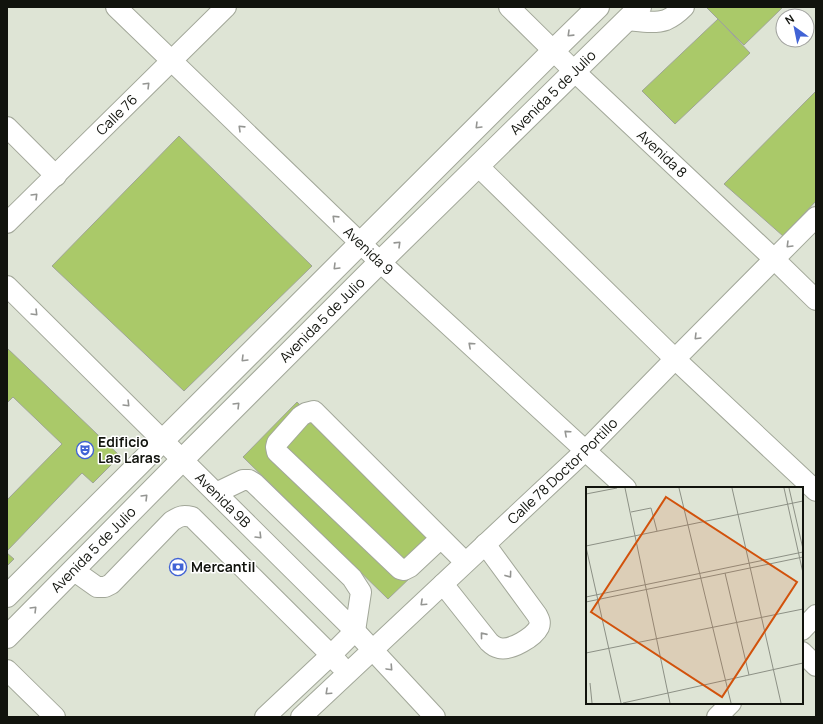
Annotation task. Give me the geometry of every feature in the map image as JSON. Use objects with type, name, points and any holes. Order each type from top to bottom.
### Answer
[{"type":"main road","name":"Avenida 5 de Julio","points":[[7,596],[598,7]]},
{"type":"main road","name":"Avenida 5 de Julio","points":[[7,637],[380,262],[634,14]]},
{"type":"street","name":"Avenida 9","points":[[116,7],[380,262],[625,487]]},
{"type":"street","name":"Calle 76","points":[[7,224],[226,7]]},
{"type":"street","name":"Avenida 8","points":[[509,7],[574,72],[816,300]]},
{"type":"street","points":[[634,14],[655,22],[675,15],[684,7]]},
{"type":"street","points":[[7,127],[56,176]]},
{"type":"street","points":[[478,166],[675,359],[816,491]]},
{"type":"street","name":"Calle 78 Doctor Portillo","points":[[301,717],[586,450],[816,217]]},
{"type":"street","name":"Avenida 9B","points":[[7,286],[355,631],[435,717]]},
{"type":"street","points":[[441,538],[410,567],[404,570],[400,569],[277,452],[277,443],[301,416],[314,411],[441,538],[465,562]]},
{"type":"street","points":[[216,493],[243,480],[249,480],[254,483],[352,578],[361,592],[355,631],[265,717]]},
{"type":"street","points":[[73,570],[97,587],[105,587],[111,584],[172,521],[180,516],[192,516],[348,673]]},
{"type":"street","points":[[443,584],[488,642],[494,647],[500,649],[508,648],[532,635],[540,626],[538,615],[486,544]]},
{"type":"street","points":[[803,629],[816,615]]},
{"type":"street","points":[[803,653],[816,666]]},
{"type":"street","points":[[7,670],[55,717]]},
{"type":"street","points":[[717,717],[730,704]]},
{"type":"building","points":[[706,7],[783,7],[775,8],[775,15],[744,45]]},
{"type":"building","points":[[718,19],[750,53],[675,124],[642,91]]},
{"type":"building","points":[[816,91],[816,201],[783,236],[724,184]]},
{"type":"building","points":[[179,136],[312,266],[184,391],[52,266]]},
{"type":"building","name":"Edificio Las Laras","points":[[7,348],[120,456],[93,483],[82,473],[7,551],[7,500],[62,444],[13,397],[7,403]]},
{"type":"building","points":[[297,402],[441,548],[388,599],[243,457]]},
{"type":"building","points":[[7,553],[14,559],[7,566]]},
{"type":"place","name":"Edificio Las Laras","points":[[85,450]]},
{"type":"place","name":"Mercantil","points":[[178,567]]}]
